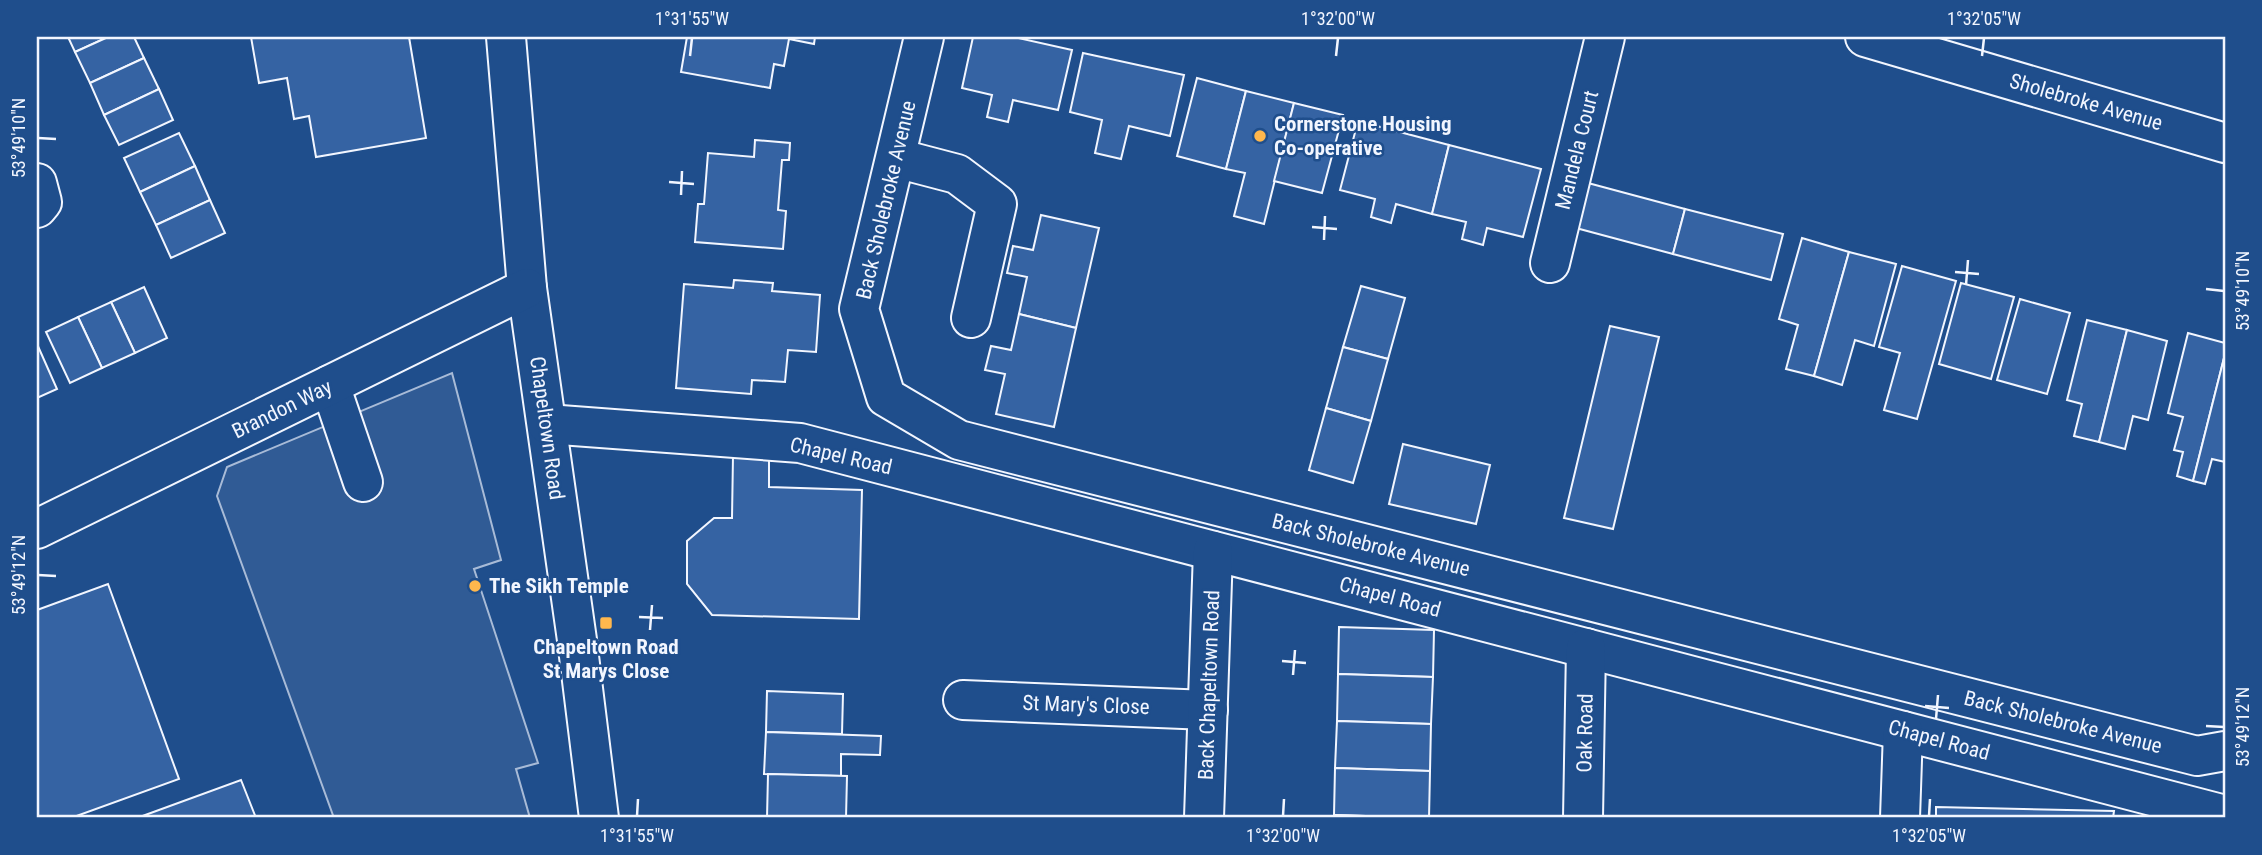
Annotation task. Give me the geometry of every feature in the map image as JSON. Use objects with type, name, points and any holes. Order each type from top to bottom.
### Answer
[{"type":"street","name":"Chapeltown Road","points":[[506,37],[527,288],[598,818]]},
{"type":"street","name":"Back Sholebroke Avenue","points":[[924,37],[859,309],[886,397],[959,440],[2197,756],[2225,751]]},
{"type":"street","name":"Mandela Court","points":[[1550,263],[1605,37]]},
{"type":"street","name":"Sholebroke Avenue","points":[[1865,37],[2225,143]]},
{"type":"street","points":[[896,158],[957,174],[997,204],[971,318]]},
{"type":"street","points":[[37,183],[42,202],[37,208]]},
{"type":"street","name":"Brandon Way","points":[[37,529],[527,288]]},
{"type":"street","points":[[330,385],[363,482]]},
{"type":"street","name":"Chapel Road","points":[[547,424],[800,443],[2225,815]]},
{"type":"street","name":"Back Chapeltown Road","points":[[1205,818],[1213,551]]},
{"type":"street","name":"Oak Road","points":[[1583,818],[1586,648]]},
{"type":"street","name":"St Mary's Close","points":[[963,700],[1208,710]]},
{"type":"street","points":[[1900,818],[1903,731]]},
{"type":"shaded area","name":"The Sikh Temple","points":[[452,373],[501,560],[474,569],[538,763],[516,769],[530,818],[334,818],[217,496],[227,467]]},
{"type":"building","points":[[68,37],[108,37],[75,52]]},
{"type":"building","points":[[108,37],[134,37],[144,58],[90,83],[75,52]]},
{"type":"building","points":[[251,37],[409,37],[426,138],[316,157],[309,116],[294,119],[287,78],[259,83]]},
{"type":"building","points":[[687,37],[815,37],[814,44],[789,39],[784,66],[774,64],[770,88],[681,72]]},
{"type":"building","points":[[973,37],[1014,37],[1072,50],[1058,110],[1013,100],[1008,122],[987,117],[992,95],[962,88]]},
{"type":"building","points":[[1083,53],[1184,75],[1170,136],[1129,126],[1121,159],[1095,153],[1102,120],[1070,112]]},
{"type":"building","points":[[144,58],[159,89],[104,115],[90,83]]},
{"type":"building","points":[[1197,78],[1246,91],[1226,169],[1177,156]]},
{"type":"building","points":[[159,89],[173,120],[119,145],[104,115]]},
{"type":"building","name":"Cornerstone Housing Co-operative","points":[[1246,91],[1294,103],[1264,224],[1234,216],[1245,173],[1226,169]]},
{"type":"building","points":[[1294,103],[1343,115],[1322,193],[1274,181]]},
{"type":"building","points":[[1358,121],[1449,145],[1432,214],[1396,204],[1391,223],[1371,217],[1375,199],[1340,190]]},
{"type":"building","points":[[179,133],[195,166],[140,192],[124,158]]},
{"type":"building","points":[[755,140],[790,143],[789,160],[782,160],[778,210],[786,211],[783,249],[695,242],[698,204],[704,204],[708,153],[754,157]]},
{"type":"building","points":[[1449,145],[1541,169],[1523,237],[1487,228],[1483,245],[1462,239],[1466,222],[1432,214]]},
{"type":"building","points":[[195,166],[210,200],[156,225],[140,192]]},
{"type":"building","points":[[1588,183],[1685,209],[1673,254],[1576,228]]},
{"type":"building","points":[[210,200],[225,233],[171,258],[156,225]]},
{"type":"building","points":[[1685,209],[1783,234],[1771,280],[1673,254]]},
{"type":"building","points":[[1041,215],[1099,228],[1076,328],[1019,314],[1027,277],[1007,273],[1013,246],[1033,250]]},
{"type":"building","points":[[1802,238],[1849,252],[1814,376],[1786,369],[1798,325],[1779,319]]},
{"type":"building","points":[[1849,252],[1896,264],[1874,346],[1855,340],[1842,385],[1814,376]]},
{"type":"building","points":[[1902,266],[1956,281],[1917,419],[1884,410],[1900,353],[1879,347]]},
{"type":"building","points":[[734,280],[773,283],[772,291],[820,295],[816,352],[788,350],[785,382],[752,380],[751,394],[676,388],[684,284],[733,288]]},
{"type":"building","points":[[1961,283],[2014,297],[1991,379],[1939,364]]},
{"type":"building","points":[[1361,286],[1405,298],[1388,359],[1343,347]]},
{"type":"building","points":[[144,287],[167,338],[135,353],[111,302]]},
{"type":"building","points":[[2020,299],[2070,313],[2047,394],[1997,380]]},
{"type":"building","points":[[111,302],[135,353],[102,368],[78,317]]},
{"type":"building","points":[[1019,314],[1076,328],[1054,427],[996,414],[1005,374],[985,370],[991,346],[1011,350]]},
{"type":"building","points":[[78,317],[102,368],[70,383],[46,332]]},
{"type":"building","points":[[2087,320],[2127,330],[2099,442],[2074,436],[2082,404],[2067,400]]},
{"type":"building","points":[[1610,326],[1659,337],[1613,529],[1564,518]]},
{"type":"building","points":[[2127,330],[2167,341],[2148,420],[2133,416],[2125,449],[2099,442]]},
{"type":"building","points":[[2188,333],[2225,343],[2225,354],[2193,481],[2177,476],[2183,452],[2174,450],[2183,417],[2168,413]]},
{"type":"building","points":[[37,344],[57,389],[37,398]]},
{"type":"building","points":[[1343,347],[1388,359],[1371,421],[1326,408]]},
{"type":"building","points":[[2225,354],[2225,462],[2212,459],[2205,484],[2193,481]]},
{"type":"building","points":[[1326,408],[1371,421],[1353,483],[1309,470]]},
{"type":"building","points":[[1403,444],[1490,465],[1476,524],[1389,504]]},
{"type":"building","points":[[733,455],[769,456],[769,487],[862,490],[859,619],[712,615],[687,584],[687,541],[714,518],[732,518]]},
{"type":"building","points":[[108,584],[179,779],[71,818],[37,818],[37,610]]},
{"type":"building","points":[[1339,627],[1434,630],[1433,677],[1338,674]]},
{"type":"building","points":[[1338,674],[1433,677],[1431,724],[1337,721]]},
{"type":"building","points":[[767,691],[843,694],[842,734],[766,732]]},
{"type":"building","points":[[1337,721],[1431,724],[1430,771],[1335,768]]},
{"type":"building","points":[[766,732],[881,736],[880,755],[841,754],[841,776],[764,774]]},
{"type":"building","points":[[1335,768],[1430,771],[1429,818],[1334,815]]},
{"type":"building","points":[[768,774],[847,776],[846,818],[767,818]]},
{"type":"building","points":[[241,780],[256,818],[137,818]]},
{"type":"building","points":[[1936,807],[2114,811],[2113,818],[1936,818]]},
{"type":"building","points":[[1334,815],[1429,818],[1334,818]]},
{"type":"place","name":"Cornerstone Housing Co-operative","points":[[1260,136]]},
{"type":"place","name":"The Sikh Temple","points":[[475,586]]},
{"type":"place","name":"Chapeltown Road St Marys Close","points":[[606,623]]}]
